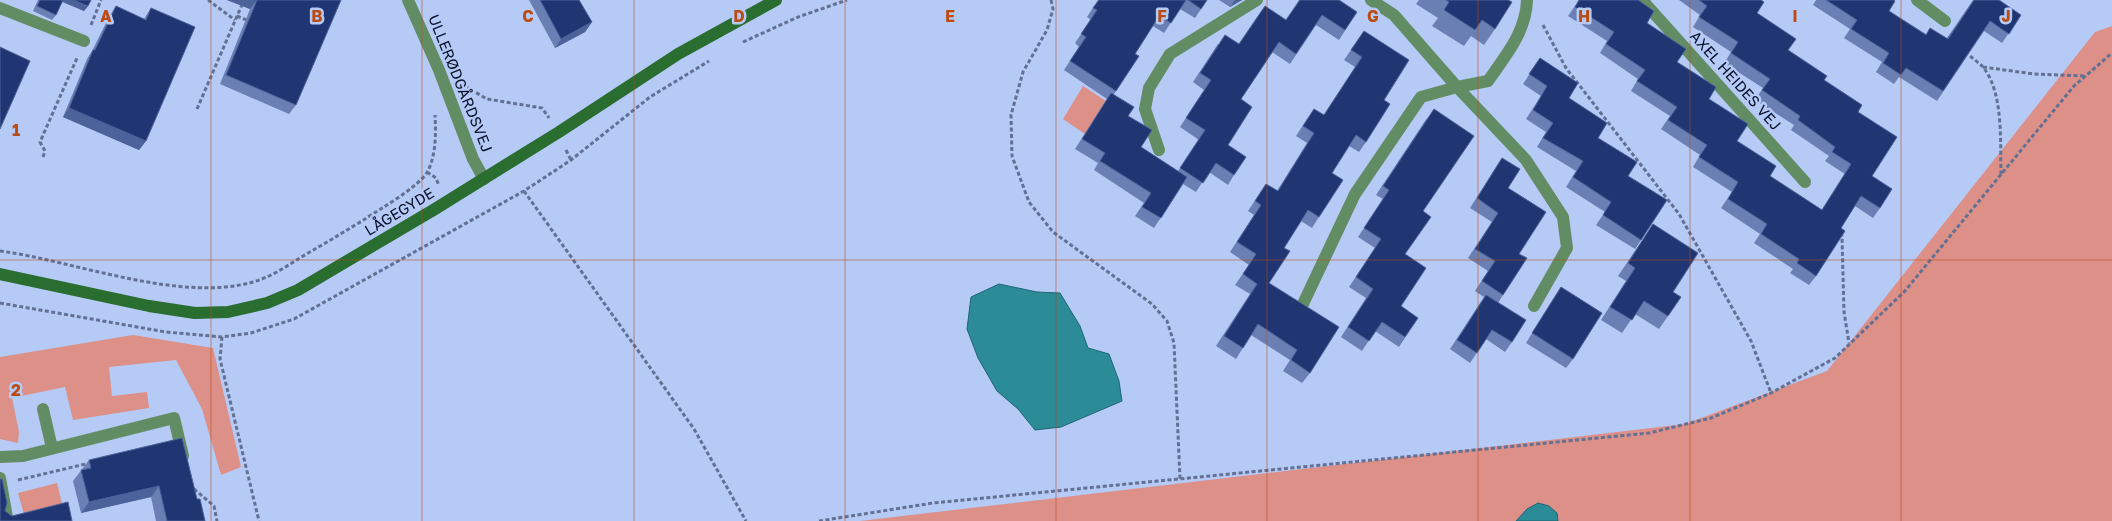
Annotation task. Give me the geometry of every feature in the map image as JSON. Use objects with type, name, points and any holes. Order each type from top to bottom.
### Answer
[{"type":"street","name":"ULLERØDGÅRDSVEJ","points":[[408,0],[439,70],[473,159],[484,179]]},
{"type":"street","name":"LÅGEGYDE","points":[[0,274],[178,311],[212,314],[267,303],[298,290],[484,179],[678,54],[776,0]]},
{"type":"street","points":[[1159,150],[1145,109],[1149,88],[1170,54],[1257,0]]},
{"type":"street","points":[[1371,0],[1394,15],[1526,160],[1564,217],[1567,248],[1534,306]]},
{"type":"street","points":[[1302,306],[1355,194],[1421,97],[1457,86],[1488,81],[1519,36],[1526,14],[1527,0]]},
{"type":"street","name":"AXEL HEIDES VEJ","points":[[1642,0],[1805,182]]},
{"type":"street","points":[[1916,0],[1945,22]]},
{"type":"street","points":[[0,8],[84,41]]},
{"type":"street","points":[[43,410],[52,448]]},
{"type":"street","points":[[0,457],[23,456],[174,418],[192,487]]},
{"type":"street","points":[[1,481],[7,517],[4,521]]},
{"type":"path","points":[[42,157],[45,151],[40,142],[101,0]]},
{"type":"path","points":[[208,0],[236,18],[254,23]]},
{"type":"path","points":[[197,109],[244,0]]},
{"type":"path","points":[[1052,0],[1053,9],[1047,30],[1023,72],[1011,115],[1012,156],[1029,202],[1053,232],[1152,304],[1167,321],[1174,343],[1180,479]]},
{"type":"path","points":[[1526,14],[1542,25],[1566,68],[1678,214],[1751,341],[1771,393]]},
{"type":"path","points":[[1963,51],[1982,67],[1991,81],[1996,98],[2001,175]]},
{"type":"path","points":[[819,521],[933,504],[1649,433],[1711,418],[1771,393],[1834,358],[1850,344],[1904,292],[2074,86],[2112,53]]},
{"type":"path","points":[[1982,67],[2034,74],[2086,76]]},
{"type":"path","points":[[439,70],[487,99],[542,108],[559,132],[571,160]]},
{"type":"path","points":[[0,250],[133,279],[180,286],[204,288],[254,282],[274,274],[366,218],[403,194],[427,172],[436,139],[434,106]]},
{"type":"path","points":[[524,191],[694,429],[746,521]]},
{"type":"path","points":[[1836,231],[1842,236],[1844,312],[1850,344]]},
{"type":"path","points":[[222,336],[220,359],[259,521]]},
{"type":"path","points":[[1,481],[95,462]]},
{"type":"path","points":[[192,487],[214,506],[217,521]]},
{"type":"shaded area","points":[[2112,26],[2112,521],[860,521],[1685,424],[1827,371],[2095,32]]},
{"type":"shaded area","points":[[1083,86],[1106,101],[1085,134],[1063,119]]},
{"type":"shaded area","points":[[999,284],[1037,292],[1060,293],[1080,326],[1088,348],[1109,354],[1119,381],[1122,401],[1061,427],[1035,430],[1018,409],[997,391],[978,358],[967,329],[971,297]]},
{"type":"shaded area","points":[[133,335],[213,348],[241,467],[221,475],[202,409],[176,360],[109,367],[112,396],[147,392],[149,408],[73,420],[65,387],[12,398],[19,432],[18,443],[0,439],[0,357]]},
{"type":"shaded area","points":[[57,483],[63,508],[25,518],[18,493]]},
{"type":"shaded area","points":[[1538,503],[1549,506],[1557,513],[1558,521],[1516,521],[1527,509]]},
{"type":"building","points":[[40,0],[63,0],[56,15],[37,6]]},
{"type":"building","points":[[73,0],[91,0],[88,6]]},
{"type":"building","points":[[257,0],[341,0],[296,105],[226,75]]},
{"type":"building","points":[[540,0],[579,0],[592,22],[561,39]]},
{"type":"building","points":[[1099,0],[1186,0],[1171,23],[1159,16],[1135,54],[1139,56],[1116,91],[1070,61],[1086,37],[1081,34],[1097,10],[1093,8]]},
{"type":"building","points":[[1188,0],[1207,0],[1201,9]]},
{"type":"building","points":[[1300,0],[1339,0],[1357,12],[1345,30],[1322,15],[1296,54],[1279,42],[1241,99],[1252,107],[1228,145],[1246,157],[1234,175],[1216,163],[1203,183],[1180,168],[1205,130],[1186,118],[1211,80],[1200,73],[1225,35],[1239,44],[1265,6],[1286,20]]},
{"type":"building","points":[[1446,0],[1508,0],[1512,2],[1495,29],[1482,20],[1475,30],[1444,10],[1449,2]]},
{"type":"building","points":[[1579,0],[1638,0],[1654,11],[1647,23],[1686,49],[1677,62],[1716,87],[1709,99],[1748,124],[1737,141],[1776,166],[1770,176],[1822,210],[1851,164],[1832,152],[1835,147],[1798,120],[1800,116],[1762,90],[1770,79],[1731,53],[1738,42],[1699,17],[1707,6],[1699,0],[1761,0],[1764,2],[1757,13],[1796,39],[1788,50],[1827,76],[1824,80],[1862,105],[1858,112],[1897,137],[1872,176],[1892,189],[1880,208],[1861,196],[1841,228],[1845,231],[1816,276],[1797,263],[1799,259],[1761,234],[1767,224],[1728,199],[1738,182],[1699,157],[1707,145],[1668,120],[1677,107],[1637,81],[1645,70],[1606,44],[1614,32],[1575,7]]},
{"type":"building","points":[[1826,0],[1894,0],[1889,11],[1926,35],[1930,28],[1948,39],[1974,0],[1999,0],[2021,15],[2009,34],[1990,21],[1943,91],[1906,68],[1901,75],[1883,63],[1889,53],[1851,29],[1857,20]]},
{"type":"building","points":[[116,6],[146,20],[151,8],[195,27],[146,141],[69,108],[93,50],[95,50]]},
{"type":"building","points":[[1364,31],[1409,60],[1384,100],[1390,104],[1366,142],[1356,135],[1332,173],[1343,180],[1319,217],[1308,210],[1284,248],[1290,251],[1269,283],[1339,327],[1310,373],[1291,360],[1297,350],[1258,324],[1243,348],[1224,336],[1257,284],[1243,274],[1256,254],[1237,242],[1261,205],[1255,201],[1266,184],[1278,191],[1314,133],[1303,126],[1314,109],[1324,115],[1362,57],[1351,50]]},
{"type":"building","points":[[0,47],[30,61],[0,129]]},
{"type":"building","points":[[1540,58],[1578,83],[1569,98],[1607,123],[1598,138],[1637,162],[1628,176],[1667,200],[1641,240],[1603,215],[1611,202],[1573,177],[1583,161],[1543,138],[1553,123],[1533,110],[1547,86],[1529,74]]},
{"type":"building","points":[[1111,93],[1134,107],[1128,116],[1152,130],[1141,147],[1187,177],[1161,218],[1142,207],[1151,193],[1100,161],[1105,153],[1082,139]]},
{"type":"building","points":[[1434,109],[1474,136],[1423,211],[1431,217],[1405,254],[1426,268],[1401,306],[1418,318],[1405,337],[1382,322],[1369,341],[1348,327],[1373,289],[1356,277],[1381,239],[1364,228],[1389,190],[1383,186]]},
{"type":"building","points":[[1502,158],[1520,169],[1508,188],[1546,212],[1519,254],[1527,258],[1503,295],[1482,281],[1495,261],[1475,249],[1498,213],[1477,198]]},
{"type":"building","points":[[1653,224],[1698,253],[1673,292],[1681,297],[1668,316],[1644,301],[1632,320],[1610,307],[1635,268],[1628,263]]},
{"type":"building","points":[[1561,287],[1602,313],[1573,359],[1532,333]]},
{"type":"building","points":[[1486,295],[1526,320],[1512,342],[1492,330],[1477,353],[1457,340]]},
{"type":"building","points":[[182,438],[197,499],[200,499],[205,521],[167,521],[159,486],[89,502],[81,470],[91,468],[89,460]]},
{"type":"building","points":[[0,479],[2,479],[7,503],[5,511],[12,516],[68,502],[72,521],[0,521]]}]
